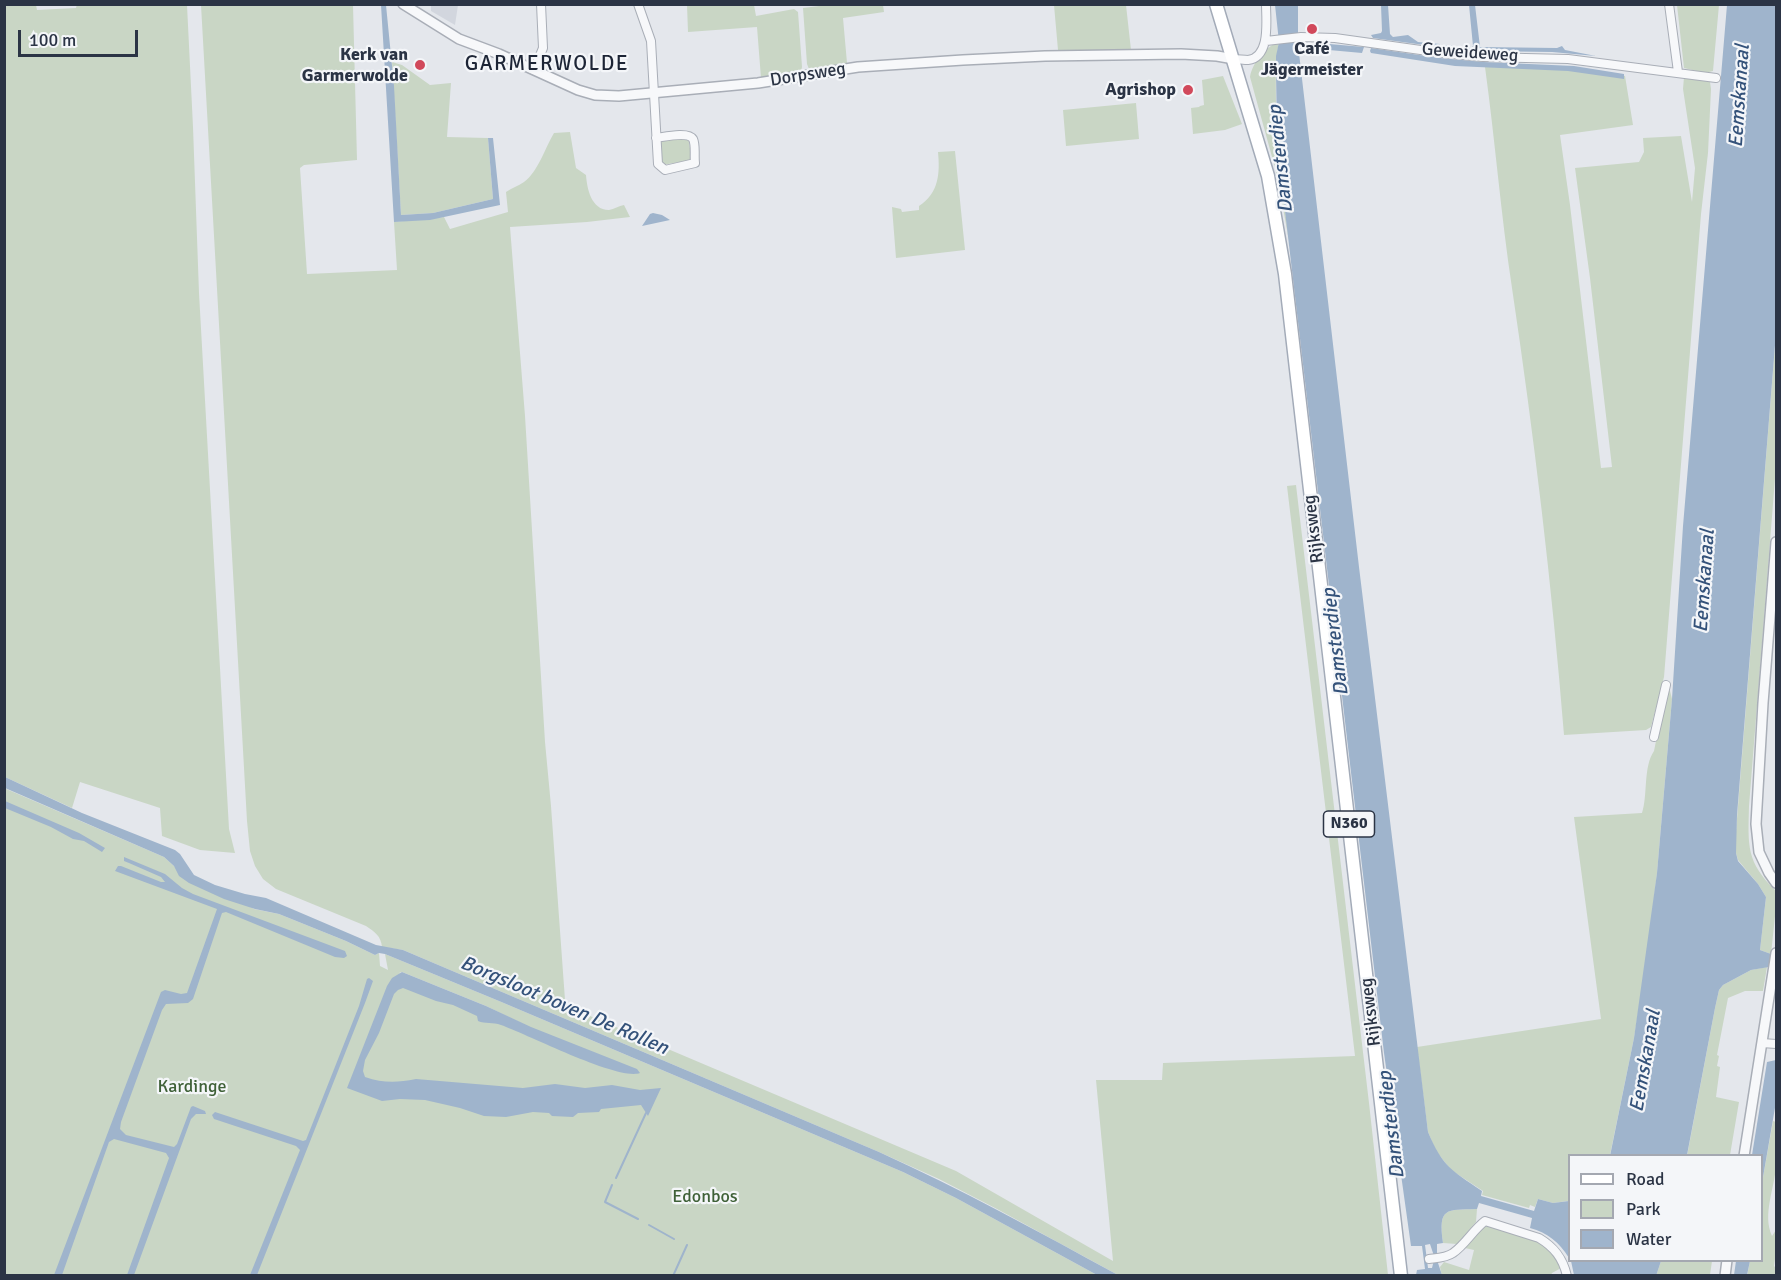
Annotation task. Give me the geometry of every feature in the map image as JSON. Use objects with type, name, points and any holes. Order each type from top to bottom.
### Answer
[{"type":"main road","name":"Rijksweg","points":[[1216,4],[1268,176],[1285,274],[1401,1275]]},
{"type":"street","name":"Dorpsweg","points":[[403,4],[459,39],[499,54],[578,90],[596,95],[619,96],[653,93],[758,82],[858,67],[963,60],[1181,54],[1234,59]]},
{"type":"street","points":[[534,70],[543,48],[541,4]]},
{"type":"street","points":[[638,4],[651,41],[653,93],[656,138],[658,164],[665,170],[694,163],[691,137],[686,134],[656,138]]},
{"type":"street","points":[[1234,59],[1250,60],[1259,53],[1266,40],[1266,4]]},
{"type":"street","points":[[1669,4],[1678,72]]},
{"type":"street","name":"Geweideweg","points":[[1266,40],[1335,38],[1442,53],[1483,57],[1568,59],[1716,78]]},
{"type":"street","points":[[1776,542],[1756,824],[1759,852],[1776,883]]},
{"type":"street","points":[[1654,737],[1666,685]]},
{"type":"street","points":[[1744,1154],[1776,955]]},
{"type":"street","points":[[1762,1043],[1776,1044]]},
{"type":"street","points":[[1429,1259],[1455,1252],[1485,1221],[1547,1242],[1560,1256],[1568,1275]]},
{"type":"shaded area","points":[[431,5],[458,5],[455,25],[431,11]]},
{"type":"green space","points":[[77,4],[187,5],[199,293],[229,829],[235,853],[200,850],[162,836],[160,808],[80,782],[72,808],[5,777],[5,5],[36,5],[37,10],[76,8]]},
{"type":"green space","points":[[201,5],[353,5],[357,160],[304,165],[300,168],[307,274],[397,270],[394,222],[444,217],[450,229],[508,212],[506,192],[529,178],[554,133],[570,132],[576,168],[586,175],[589,192],[594,202],[603,209],[609,210],[624,205],[630,217],[510,227],[525,416],[564,1005],[956,1171],[1113,1261],[1096,1080],[1162,1080],[1163,1063],[1355,1056],[1287,486],[1296,485],[1388,1275],[1118,1275],[939,1179],[403,950],[382,947],[377,935],[366,926],[276,889],[263,879],[250,851],[247,821]]},
{"type":"green space","points":[[687,5],[754,5],[756,16],[794,9],[798,12],[801,71],[761,78],[757,27],[688,32]]},
{"type":"green space","points":[[819,5],[883,5],[884,12],[843,18],[847,63],[809,69],[803,8]]},
{"type":"green space","points":[[1054,5],[1126,5],[1131,50],[1058,50]]},
{"type":"green space","points":[[1677,5],[1719,5],[1713,71],[1705,73],[1684,68]]},
{"type":"green space","points":[[1279,42],[1276,64],[1276,102],[1289,241],[1277,175],[1250,77],[1260,56],[1269,47]]},
{"type":"green space","points":[[392,62],[402,65],[430,85],[451,83],[447,137],[488,138],[493,199],[433,213],[401,215]]},
{"type":"green space","points":[[1561,66],[1625,76],[1633,125],[1560,135],[1601,468],[1612,467],[1575,168],[1639,162],[1644,152],[1643,138],[1681,136],[1692,202],[1695,168],[1683,89],[1684,77],[1710,82],[1711,89],[1708,153],[1701,214],[1664,677],[1651,727],[1646,730],[1564,735],[1542,511],[1485,67]]},
{"type":"green space","points":[[1223,76],[1242,124],[1225,130],[1193,134],[1191,108],[1204,105],[1202,80]]},
{"type":"green space","points":[[1136,103],[1139,139],[1066,146],[1063,110]]},
{"type":"green space","points":[[688,137],[692,160],[662,165],[660,140]]},
{"type":"green space","points":[[955,151],[965,250],[896,258],[892,207],[901,209],[902,212],[919,210],[919,206],[931,195],[937,182],[938,152]]},
{"type":"green space","points":[[1776,333],[1776,466],[1749,806],[1751,853],[1759,871],[1776,891],[1771,954],[1760,950],[1766,897],[1738,860],[1736,831]]},
{"type":"green space","points":[[1666,691],[1670,691],[1672,699],[1657,873],[1647,957],[1634,1038],[1610,1154],[1568,1154],[1568,1201],[1553,1203],[1538,1199],[1535,1207],[1530,1205],[1529,1208],[1482,1195],[1483,1191],[1451,1170],[1436,1151],[1428,1132],[1417,1047],[1601,1019],[1574,817],[1642,813],[1648,765],[1654,751]]},
{"type":"green space","name":"Kardinge","points":[[4,788],[164,857],[174,866],[254,909],[279,914],[375,955],[379,953],[380,966],[388,970],[385,954],[903,1172],[956,1198],[1097,1275],[5,1275]],"holes":[[[402,972],[486,1006],[525,1025],[399,973]]]},
{"type":"green space","points":[[1767,967],[1763,991],[1745,991],[1728,998],[1717,1055],[1719,1056],[1717,1066],[1720,1067],[1716,1097],[1739,1102],[1730,1154],[1687,1154],[1719,990],[1723,985],[1751,970]]},
{"type":"green space","points":[[1773,1121],[1776,1122],[1777,1154],[1768,1219],[1772,1236],[1776,1230],[1774,1266],[1776,1275],[1747,1276],[1750,1262],[1763,1262],[1763,1177]]},
{"type":"green space","points":[[1477,1209],[1476,1222],[1457,1244],[1443,1243],[1442,1223],[1446,1213]]},
{"type":"green space","points":[[1487,1226],[1537,1240],[1553,1252],[1563,1267],[1551,1275],[1442,1276],[1440,1267],[1444,1262],[1469,1270],[1474,1250],[1465,1248],[1466,1245],[1480,1229]]},
{"type":"green space","points":[[1661,1262],[1712,1262],[1710,1275],[1656,1276]]},
{"type":"water","points":[[381,5],[386,5],[394,86],[401,215],[433,213],[493,199],[488,138],[493,138],[500,205],[430,220],[394,222]]},
{"type":"water","name":"Damsterdiep","points":[[1275,5],[1298,5],[1298,40],[1303,44],[1323,44],[1323,50],[1303,50],[1299,53],[1428,1132],[1444,1161],[1455,1172],[1482,1191],[1481,1196],[1534,1211],[1538,1199],[1553,1203],[1568,1201],[1568,1257],[1552,1239],[1530,1228],[1532,1218],[1479,1203],[1477,1209],[1446,1213],[1442,1223],[1443,1243],[1437,1244],[1437,1256],[1434,1256],[1430,1244],[1425,1245],[1428,1268],[1432,1268],[1434,1260],[1437,1260],[1442,1275],[1416,1275],[1417,1270],[1425,1269],[1422,1246],[1411,1246],[1384,1053],[1285,211],[1277,133],[1276,56],[1279,42]]},
{"type":"water","points":[[1381,5],[1388,5],[1390,34],[1393,37],[1408,35],[1418,42],[1440,44],[1439,47],[1373,38],[1371,35],[1382,31]]},
{"type":"water","points":[[1469,5],[1475,5],[1480,47],[1557,48],[1562,46],[1565,50],[1596,56],[1445,48],[1445,45],[1471,48],[1473,46]]},
{"type":"water","name":"Eemskanaal","points":[[1727,5],[1776,5],[1776,333],[1737,815],[1736,853],[1738,861],[1766,897],[1760,950],[1776,958],[1776,966],[1769,965],[1769,967],[1751,970],[1723,985],[1719,990],[1687,1154],[1610,1154],[1634,1038],[1657,873],[1672,699],[1683,526]]},
{"type":"water","points":[[1329,44],[1364,47],[1362,53],[1329,50]]},
{"type":"water","points":[[1371,48],[1484,62],[1574,66],[1624,74],[1624,79],[1568,71],[1455,66],[1371,53]]},
{"type":"water","points":[[653,213],[662,215],[670,220],[642,226]]},
{"type":"water","points":[[5,777],[82,813],[175,850],[194,875],[215,885],[266,898],[376,945],[403,950],[879,1152],[970,1196],[1118,1275],[1097,1275],[956,1198],[903,1172],[499,1001],[385,954],[375,955],[279,914],[224,899],[179,876],[174,866],[164,857],[5,788]]},
{"type":"water","points":[[5,801],[79,833],[105,848],[102,852],[84,841],[73,839],[5,808]]},
{"type":"water","points":[[124,857],[165,874],[193,894],[345,951],[347,956],[335,957],[226,912],[222,913],[193,999],[188,1003],[166,1004],[162,1010],[121,1122],[120,1129],[126,1135],[174,1147],[191,1107],[205,1111],[206,1114],[196,1114],[191,1119],[134,1275],[127,1275],[169,1158],[166,1153],[114,1139],[109,1142],[62,1275],[54,1275],[161,992],[165,990],[181,994],[187,993],[217,909],[115,871],[118,866],[121,866],[165,882],[161,877],[124,861]]},
{"type":"water","points":[[402,972],[637,1069],[640,1073],[629,1074],[593,1064],[501,1025],[478,1021],[477,1016],[453,1005],[403,988],[394,994],[379,1033],[365,1060],[363,1071],[365,1077],[390,1082],[416,1079],[523,1088],[555,1084],[585,1088],[612,1085],[640,1090],[661,1088],[648,1116],[641,1105],[578,1113],[573,1117],[533,1112],[506,1117],[484,1116],[425,1100],[382,1101],[347,1088],[387,986],[392,978]]},
{"type":"water","points":[[369,978],[373,981],[365,1003],[257,1275],[250,1275],[300,1150],[296,1146],[214,1119],[212,1115],[215,1112],[303,1141],[306,1140]]},
{"type":"water","points":[[1776,1060],[1776,1102],[1763,1177],[1763,1154],[1752,1154],[1767,1062]]},
{"type":"water","points":[[1571,1262],[1661,1262],[1656,1276],[1574,1275]]},
{"type":"water","points":[[1736,1262],[1750,1262],[1747,1275],[1734,1275]]},
{"type":"waterway","points":[[616,1178],[646,1113]]},
{"type":"waterway","points":[[612,1185],[605,1202],[638,1219]]},
{"type":"waterway","points":[[649,1225],[674,1239]]},
{"type":"waterway","points":[[673,1276],[687,1245]]},
{"type":"place","name":"Café Jägermeister","points":[[1312,29]]},
{"type":"place","name":"Kerk van Garmerwolde","points":[[420,65]]},
{"type":"place","name":"Agrishop","points":[[1188,90]]},
{"type":"district","name":"GARMERWOLDE","points":[[547,64]]},
{"type":"water label","name":"Borgsloot boven De Rollen","points":[[564,1006]]},
{"type":"park label","name":"Edonbos","points":[[705,1197]]}]
